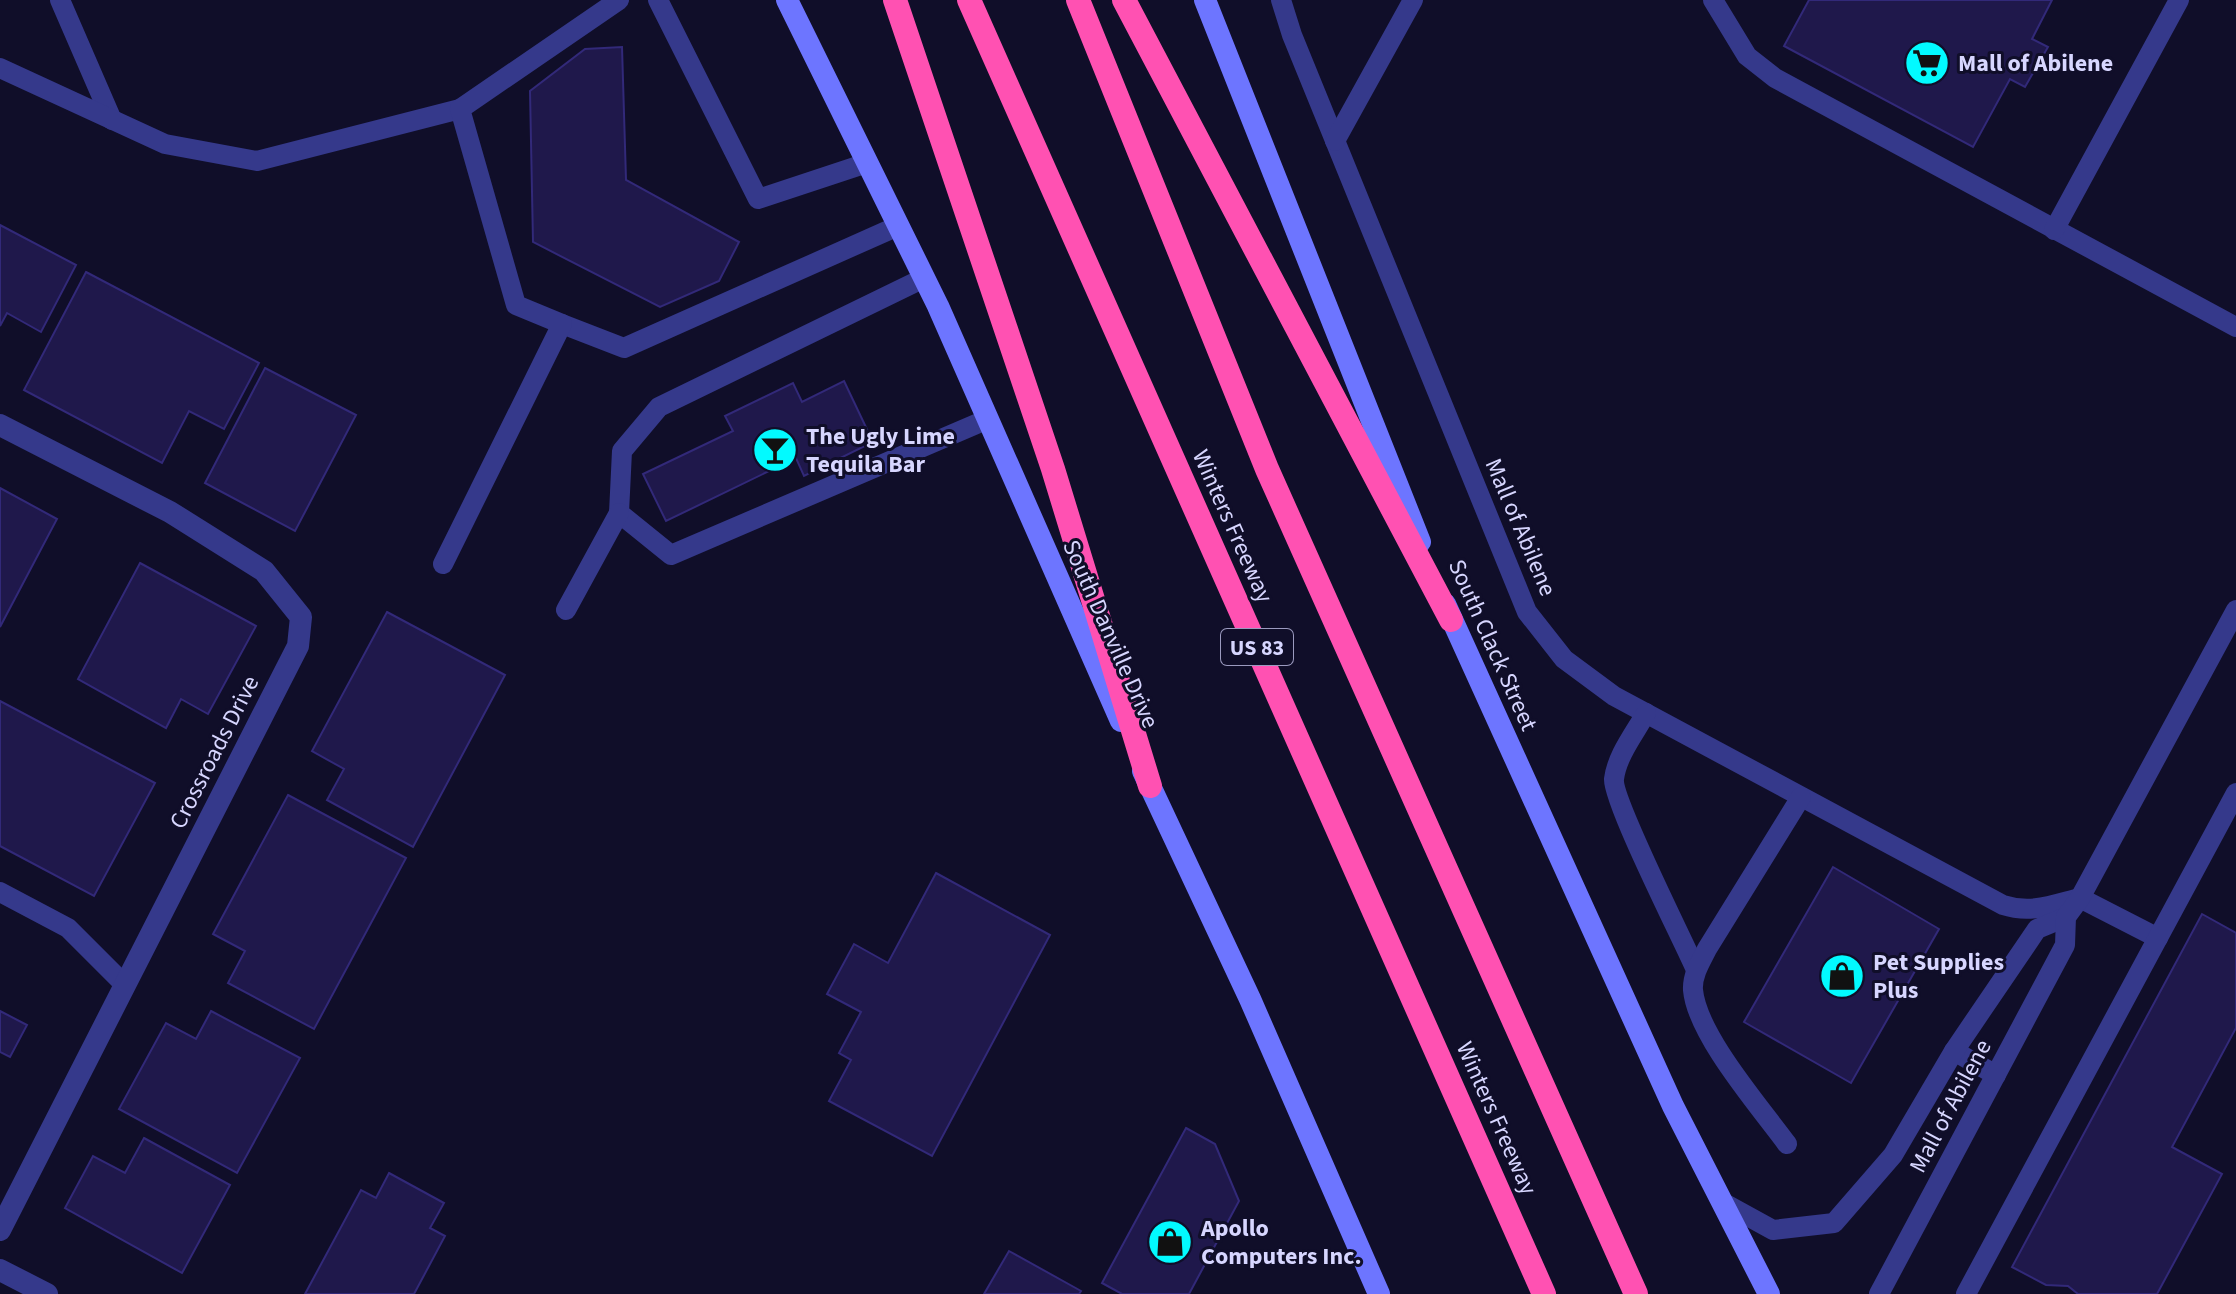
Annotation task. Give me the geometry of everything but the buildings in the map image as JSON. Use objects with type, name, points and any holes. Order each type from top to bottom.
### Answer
[{"type":"highway","points":[[895,0],[1053,469],[1150,786]]},
{"type":"highway","name":"Winters Freeway","points":[[969,0],[1544,1294]]},
{"type":"highway","points":[[1078,0],[1267,469],[1636,1294]]},
{"type":"highway","points":[[1124,0],[1451,620]]},
{"type":"main road","name":"South Danville Drive","points":[[787,0],[924,278],[1150,786],[1250,999],[1379,1294]]},
{"type":"main road","name":"South Clack Street","points":[[1205,0],[1451,620],[1673,1106],[1769,1294]]},
{"type":"street","name":"Crossroads Drive","points":[[0,425],[170,512],[264,571],[301,617],[298,646],[0,1230]]},
{"type":"street","points":[[0,1270],[47,1294]]},
{"type":"lane","points":[[60,0],[112,120]]},
{"type":"lane","points":[[0,68],[165,144],[257,161],[460,109],[619,0]]},
{"type":"lane","points":[[658,0],[758,199],[867,163]]},
{"type":"lane","name":"Mall of Abilene","points":[[1281,0],[1335,141],[1527,612],[1564,659],[1614,696],[2003,905],[2022,911],[2034,910],[2080,898]]},
{"type":"lane","points":[[1335,141],[1413,0]]},
{"type":"lane","points":[[1713,0],[1747,56],[1775,78],[2236,327]]},
{"type":"lane","points":[[2054,230],[2179,0]]},
{"type":"lane","points":[[460,109],[516,305],[624,348],[898,226]]},
{"type":"lane","points":[[566,610],[619,513],[622,451],[659,407],[924,278]]},
{"type":"lane","points":[[443,564],[562,324]]},
{"type":"lane","points":[[619,513],[671,555],[988,419]]},
{"type":"lane","name":"Mall of Abilene","points":[[1879,1294],[2065,945],[2066,917],[2080,898],[2236,610]]},
{"type":"lane","points":[[1646,713],[1620,759],[1614,782],[1624,811],[1696,970]]},
{"type":"lane","points":[[1966,1294],[2236,793]]},
{"type":"lane","points":[[1787,1144],[1726,1061],[1701,1017],[1693,989],[1696,970],[1801,797]]},
{"type":"lane","points":[[0,892],[68,928],[125,985]]},
{"type":"lane","points":[[2080,898],[2158,938]]},
{"type":"lane","points":[[1722,1202],[1773,1230],[1834,1223],[1893,1155],[1954,1051],[2037,929],[2066,917]]},
{"type":"lane","points":[[1954,1051],[1996,1075]]},
{"type":"place","name":"Mall of Abilene","points":[[1927,63]]},
{"type":"place","name":"The Ugly Lime Tequila Bar","points":[[775,450]]},
{"type":"place","name":"Pet Supplies Plus","points":[[1842,976]]},
{"type":"place","name":"Apollo Computers Inc.","points":[[1170,1242]]}]
